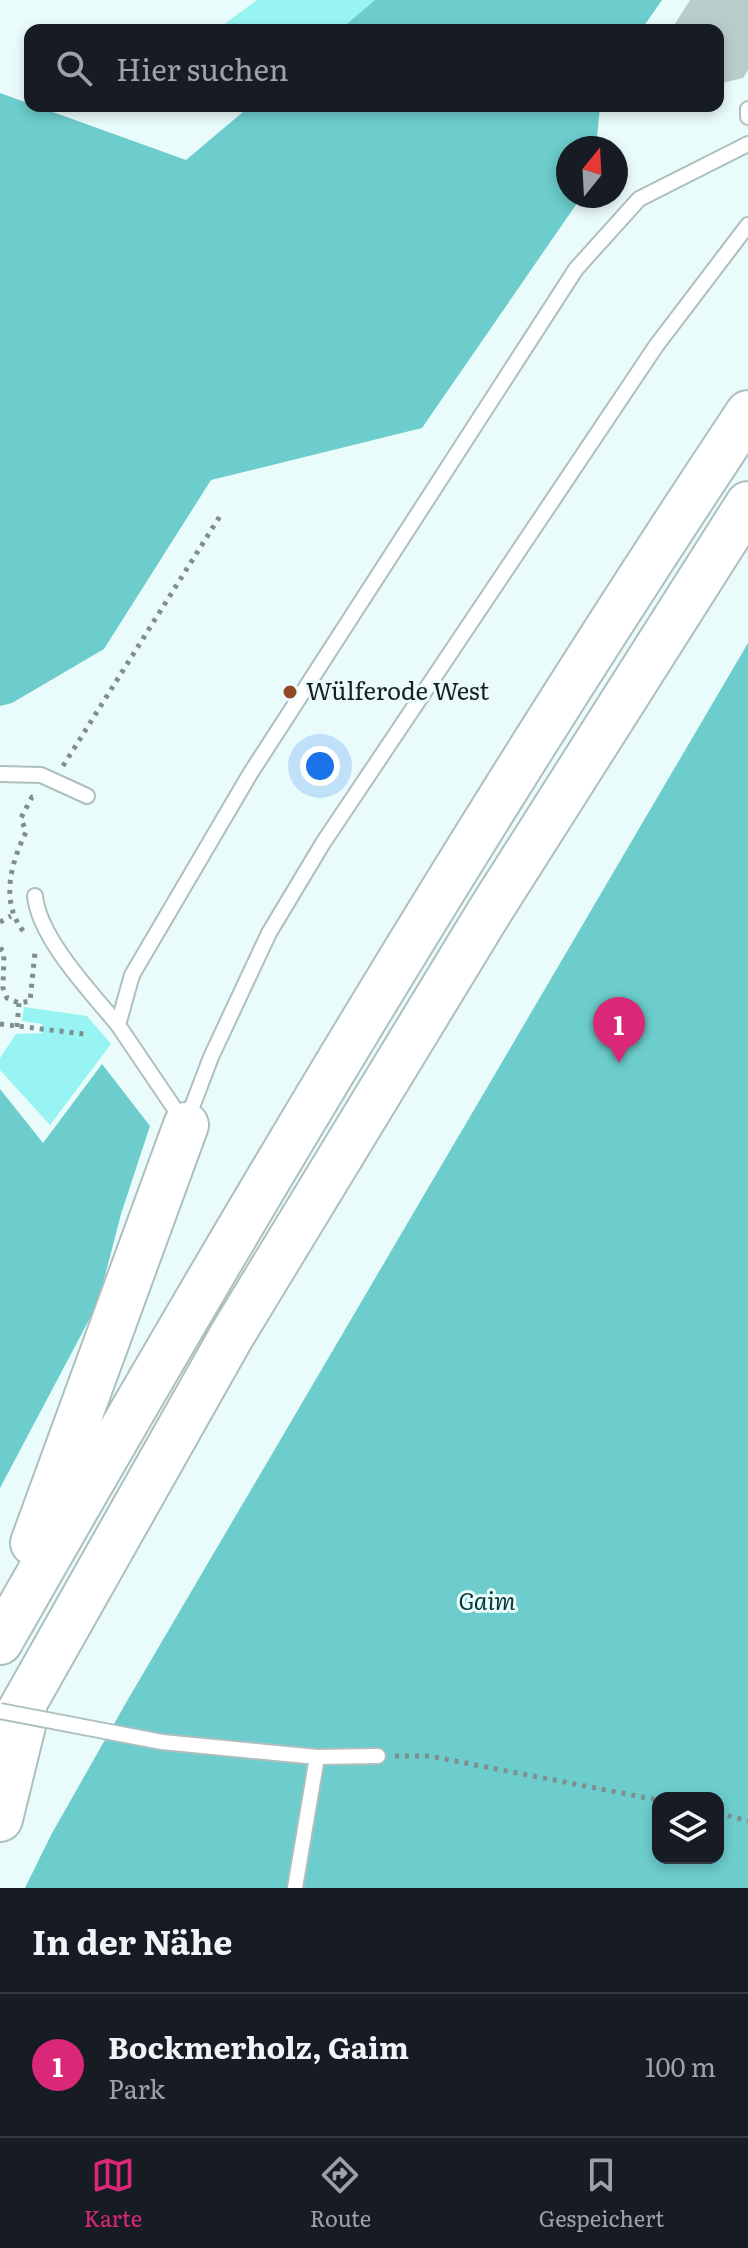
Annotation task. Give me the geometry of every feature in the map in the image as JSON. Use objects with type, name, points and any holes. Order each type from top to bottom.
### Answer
[{"type":"highway","points":[[0,1642],[197,1295],[433,904],[659,547],[748,413]]},
{"type":"highway","points":[[0,1746],[265,1281],[488,914],[748,504]]},
{"type":"highway","points":[[0,1633],[186,1125]]},
{"type":"highway","points":[[0,1819],[33,1684]]},
{"type":"lane","points":[[748,109],[748,117]]},
{"type":"lane","points":[[118,1025],[132,975],[250,774],[576,269],[639,199],[748,144]]},
{"type":"lane","points":[[186,1125],[211,1057],[269,933],[323,843],[656,346],[748,225]]},
{"type":"lane","points":[[0,774],[41,775],[87,796]]},
{"type":"lane","points":[[35,896],[37,914],[74,973],[118,1025],[186,1125]]},
{"type":"lane","points":[[0,1711],[162,1742],[317,1757],[378,1756]]},
{"type":"lane","points":[[295,1888],[317,1757]]},
{"type":"path","points":[[0,922],[11,916]]},
{"type":"path","points":[[17,1027],[19,1003]]},
{"type":"path","points":[[0,1024],[84,1034]]},
{"type":"path","points":[[378,1756],[429,1756],[652,1799]]},
{"type":"path","points":[[724,1815],[748,1821]]},
{"type":"shaded area","points":[[257,0],[662,0],[645,24],[224,24]]},
{"type":"shaded area","points":[[24,1007],[87,1016],[111,1044],[50,1125],[0,1070],[0,1058],[16,1034],[42,1033],[42,1024],[22,1021]]},
{"type":"green space","points":[[375,0],[662,0],[645,24],[347,24]]},
{"type":"green space","points":[[0,93],[24,102],[24,112],[53,112],[186,160],[243,112],[599,112],[597,136],[556,136],[556,208],[574,208],[422,428],[211,480],[104,649],[12,703],[0,706]]},
{"type":"green space","name":"Gaim","points":[[748,643],[748,1888],[25,1888],[51,1835]]},
{"type":"green space","points":[[102,1064],[150,1126],[121,1214],[98,1303],[0,1488],[0,1089],[43,1143]]},
{"type":"building","points":[[690,0],[748,0],[748,70],[743,78],[724,83],[724,24],[675,24]]},
{"type":"place","name":"Wülferode West","points":[[290,692]]},
{"type":"place","name":"Bockmerholz, Gaim","points":[[619,1063]]}]
